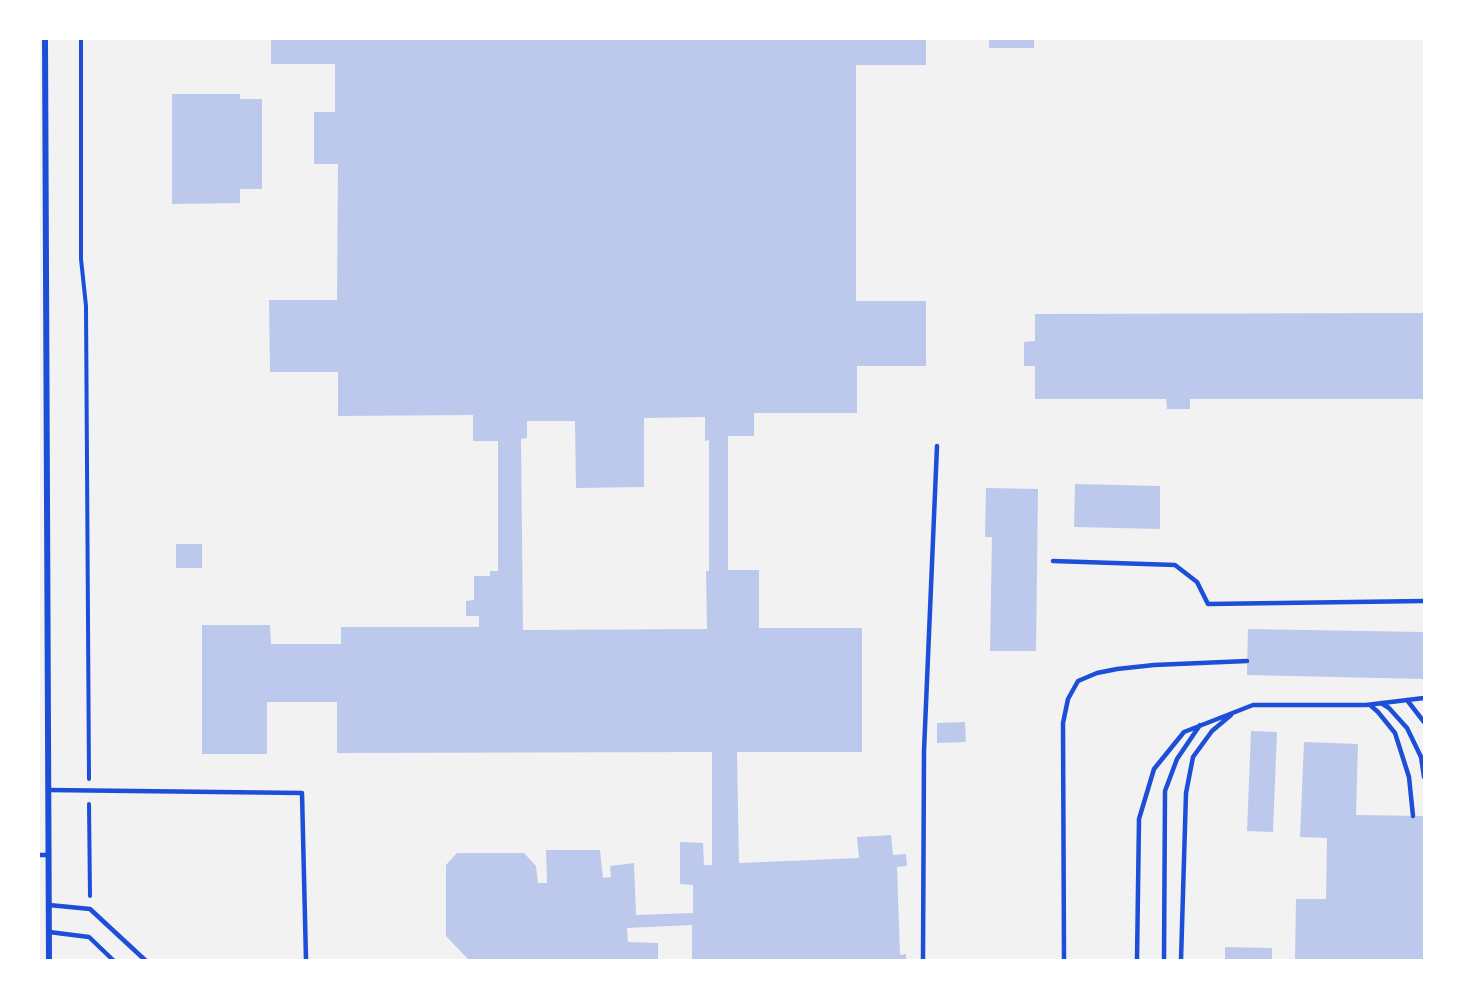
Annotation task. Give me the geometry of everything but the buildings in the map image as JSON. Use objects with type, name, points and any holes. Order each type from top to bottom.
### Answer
[{"type":"street","points":[[45,39],[49,960]]},
{"type":"lane","points":[[923,960],[924,750],[938,446]]},
{"type":"lane","points":[[1053,561],[1175,565],[1197,582],[1208,604],[1424,601]]},
{"type":"lane","points":[[1064,960],[1063,723],[1068,699],[1078,681],[1097,673],[1145,666],[1247,662]]},
{"type":"lane","points":[[1407,700],[1424,723]]},
{"type":"lane","points":[[1137,960],[1139,819],[1154,769],[1184,732],[1253,705],[1370,705],[1422,700]]},
{"type":"lane","points":[[1382,704],[1407,728],[1421,757],[1424,777]]},
{"type":"lane","points":[[1370,705],[1395,733],[1409,777],[1413,816]]},
{"type":"lane","points":[[1181,960],[1186,794],[1193,757],[1212,731],[1236,711]]},
{"type":"lane","points":[[1164,960],[1165,791],[1177,759],[1200,725]]},
{"type":"lane","points":[[49,790],[302,793],[306,960]]},
{"type":"lane","points":[[39,855],[49,855]]},
{"type":"lane","points":[[49,905],[90,909],[145,960]]},
{"type":"lane","points":[[49,932],[89,938],[113,960]]},
{"type":"path","points":[[81,39],[81,259],[86,306],[90,909]]}]
